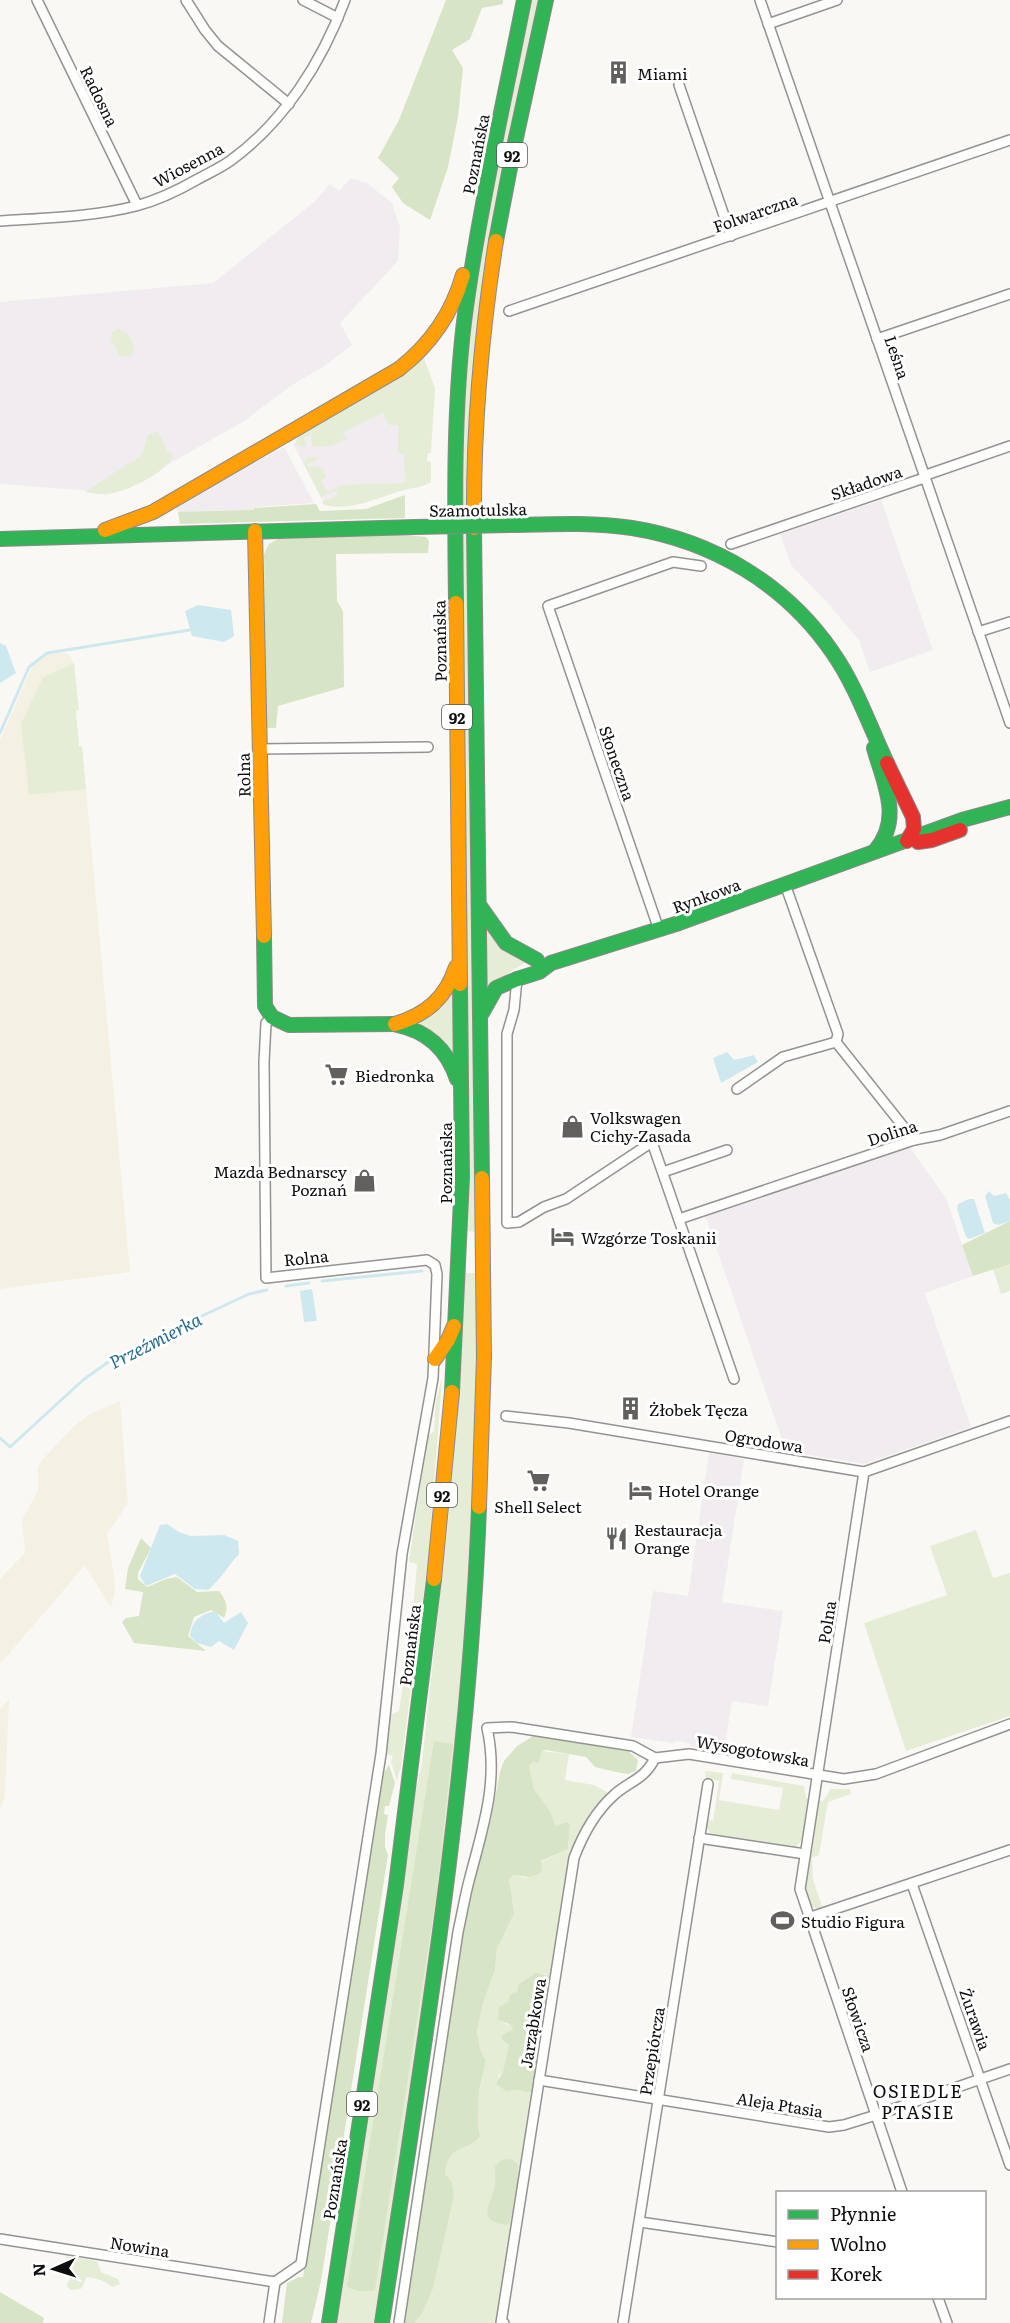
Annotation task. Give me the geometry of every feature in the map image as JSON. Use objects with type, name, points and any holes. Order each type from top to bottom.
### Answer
[{"type":"main road","name":"Poznańska","points":[[329,2323],[396,1886],[432,1601],[451,1423],[462,1190],[455,465],[463,340],[479,224],[524,0]]},
{"type":"main road","name":"92","points":[[382,2323],[446,1896],[472,1641],[484,1357],[474,503],[477,394],[496,236],[546,0]]},
{"type":"main road","points":[[80,535],[116,527],[153,512],[399,369],[421,351],[447,316],[460,288],[465,262],[479,224]]},
{"type":"main road","name":"Szamotulska","points":[[0,539],[416,527],[590,525],[634,529],[687,541],[732,561],[760,578],[785,598],[818,632],[844,670],[913,817]]},
{"type":"main road","name":"Rolna","points":[[255,531],[264,999],[272,1017]]},
{"type":"main road","name":"Szamotulska","points":[[869,726],[890,811],[891,825],[886,839],[872,853]]},
{"type":"main road","name":"Rynkowa","points":[[517,979],[539,972],[551,963],[659,930],[962,820],[1010,809]]},
{"type":"main road","name":"Rynkowa","points":[[907,841],[932,840],[1010,809]]},
{"type":"main road","name":"Szamotulska","points":[[890,811],[898,829],[907,841]]},
{"type":"main road","points":[[907,841],[913,831],[913,817],[937,823],[962,820]]},
{"type":"main road","points":[[479,905],[506,943],[537,960],[551,963]]},
{"type":"main road","points":[[395,1024],[422,1014],[443,996],[455,972],[460,937]]},
{"type":"main road","points":[[480,1016],[494,990],[500,985],[517,979],[523,969],[537,960]]},
{"type":"main road","points":[[272,1017],[289,1025],[395,1024],[420,1032],[444,1051],[454,1069],[462,1100]]},
{"type":"main road","points":[[435,1359],[451,1334],[457,1311]]},
{"type":"street","name":"Radosna","points":[[37,0],[137,206]]},
{"type":"street","points":[[186,0],[218,46],[289,104]]},
{"type":"street","points":[[303,0],[338,18]]},
{"type":"street","name":"Wiosenna","points":[[0,221],[91,214],[137,206],[178,190],[229,162],[260,136],[289,104],[316,63],[345,0]]},
{"type":"street","name":"Leśna","points":[[760,0],[1010,723]]},
{"type":"street","points":[[768,24],[837,0]]},
{"type":"street","points":[[679,85],[731,236]]},
{"type":"street","name":"Folwarczna","points":[[509,311],[1010,140]]},
{"type":"street","points":[[876,339],[1010,294]]},
{"type":"street","name":"Składowa","points":[[731,544],[1010,446]]},
{"type":"street","name":"Słoneczna","points":[[659,930],[549,606],[673,562],[700,566]]},
{"type":"street","points":[[978,632],[1010,622]]},
{"type":"street","points":[[259,749],[428,747]]},
{"type":"street","points":[[785,884],[838,1034],[836,1041]]},
{"type":"street","points":[[517,979],[515,1002],[507,1034],[507,1223],[519,1222],[544,1207],[566,1199],[652,1142],[734,1379]]},
{"type":"street","name":"Rolna","points":[[272,1017],[266,1023],[264,1052],[266,1278],[424,1260],[433,1262]]},
{"type":"street","points":[[737,1089],[783,1057],[836,1041]]},
{"type":"street","points":[[836,1041],[914,1140]]},
{"type":"street","name":"Dolina","points":[[679,1219],[914,1140],[940,1135],[1010,1111]]},
{"type":"street","points":[[663,1172],[727,1150]]},
{"type":"street","name":"Poznańska","points":[[275,2282],[301,2264],[381,1754],[402,1554],[433,1378],[437,1274],[433,1262]]},
{"type":"street","name":"Ogrodowa","points":[[506,1416],[569,1423],[864,1472],[1010,1421]]},
{"type":"street","name":"Polna","points":[[817,1776],[864,1472]]},
{"type":"street","name":"Wysogotowska","points":[[655,1758],[689,1754],[817,1776],[844,1779],[865,1777],[1010,1724]]},
{"type":"street","points":[[399,2323],[458,1932],[483,1831],[491,1786],[492,1757],[487,1728],[512,1727],[633,1746],[655,1758]]},
{"type":"street","name":"Jarząbkowa","points":[[502,2323],[574,1858],[587,1828],[597,1814],[616,1794],[648,1771],[655,1758]]},
{"type":"street","name":"Słowicza","points":[[817,1776],[800,1889],[901,2191]]},
{"type":"street","name":"Przepiórcza","points":[[623,2323],[708,1784]]},
{"type":"street","points":[[699,1838],[805,1854]]},
{"type":"street","points":[[808,1918],[1010,1850]]},
{"type":"street","name":"Żurawia","points":[[912,1884],[1010,2165]]},
{"type":"street","name":"Aleja Ptasia","points":[[538,2080],[829,2127],[844,2126],[1010,2069]]},
{"type":"street","points":[[640,2222],[776,2242]]},
{"type":"street","name":"Nowina","points":[[0,2239],[275,2282]]},
{"type":"street","points":[[269,2323],[275,2282]]},
{"type":"street","points":[[938,2299],[946,2323]]},
{"type":"shaded area","points":[[351,178],[367,183],[392,203],[400,227],[398,261],[340,323],[352,345],[323,367],[292,385],[244,421],[134,484],[107,492],[0,484],[0,302],[213,283],[314,202],[330,184],[339,191]]},
{"type":"shaded area","points":[[401,391],[421,484],[325,505],[293,444]]},
{"type":"shaded area","points":[[284,447],[314,503],[256,507],[256,512],[180,515],[175,507]]},
{"type":"shaded area","points":[[881,500],[933,650],[870,672],[859,640],[791,565],[780,534]]},
{"type":"shaded area","points":[[51,653],[69,655],[74,663],[43,677],[29,795],[86,789],[130,1272],[0,1289],[0,740],[32,667],[39,659]]},
{"type":"shaded area","points":[[908,1145],[946,1198],[973,1276],[925,1293],[971,1427],[864,1464],[786,1451],[705,1215]]},
{"type":"shaded area","points":[[120,1401],[128,1503],[107,1534],[115,1592],[111,1608],[85,1565],[0,1664],[0,1579],[25,1553],[22,1520],[38,1491],[38,1467],[73,1427],[90,1414]]},
{"type":"shaded area","points":[[709,1453],[744,1459],[722,1602],[783,1611],[768,1706],[732,1701],[724,1751],[690,1746],[689,1743],[676,1741],[673,1743],[631,1737],[653,1591],[688,1596]]},
{"type":"shaded area","points":[[9,1699],[5,1797],[0,1808],[0,1709]]},
{"type":"green space","points":[[446,0],[503,0],[503,4],[482,8],[470,39],[452,50],[463,68],[458,117],[448,167],[430,220],[403,203],[392,187],[399,178],[378,158],[399,120]]},
{"type":"green space","points":[[530,0],[540,0],[517,106],[468,517],[460,517],[465,381],[478,264]]},
{"type":"green space","points":[[117,329],[126,332],[134,346],[129,357],[120,356],[111,339],[112,333]]},
{"type":"green space","points":[[423,356],[435,388],[431,453],[428,453],[427,461],[431,462],[431,482],[354,505],[334,507],[324,505],[322,502],[337,496],[338,490],[321,497],[304,464],[306,458],[317,457],[317,460],[307,464],[308,467],[317,466],[323,469],[326,477],[321,481],[327,492],[342,485],[405,483],[404,454],[398,453],[398,425],[389,425],[383,413],[343,432],[346,439],[333,445],[312,447],[311,435],[304,438],[307,447],[295,445],[299,434]]},
{"type":"green space","points":[[158,431],[167,451],[173,455],[163,468],[136,485],[117,492],[103,494],[85,492],[142,455],[148,435]]},
{"type":"green space","points":[[405,495],[405,518],[180,524],[178,512],[254,510],[255,508],[316,504],[320,511],[366,509]]},
{"type":"green space","points":[[460,533],[469,533],[476,1232],[465,1231]]},
{"type":"green space","points":[[398,534],[426,537],[429,541],[428,553],[336,554],[337,601],[343,611],[344,687],[278,706],[276,728],[266,728],[264,554],[269,544],[278,539]]},
{"type":"green space","points":[[74,663],[79,710],[76,711],[79,746],[82,746],[86,789],[29,795],[21,724],[43,677]]},
{"type":"green space","points":[[486,929],[505,951],[526,962],[487,987]]},
{"type":"green space","points":[[453,992],[454,1053],[419,1023],[436,1013]]},
{"type":"green space","points":[[1010,1221],[1010,1264],[973,1276],[962,1245]]},
{"type":"green space","points":[[1010,1264],[1010,1291],[1001,1294],[993,1269]]},
{"type":"green space","points":[[464,1273],[478,1273],[476,1432],[463,1671],[447,1829],[376,2323],[332,2323],[414,1800],[422,1762],[449,1513]]},
{"type":"green space","points":[[442,1378],[429,1551],[401,1766],[397,1781],[391,1762],[393,1756],[385,1754],[391,1715],[399,1711],[411,1632],[417,1564],[409,1562],[427,1437],[434,1431],[436,1400]]},
{"type":"green space","points":[[976,1530],[993,1578],[1010,1573],[1010,1716],[906,1751],[864,1623],[947,1595],[930,1546]]},
{"type":"green space","points":[[141,1538],[151,1548],[138,1573],[138,1579],[147,1587],[177,1577],[197,1592],[219,1591],[223,1597],[226,1604],[224,1618],[211,1610],[194,1617],[188,1636],[206,1651],[134,1643],[122,1622],[126,1618],[139,1616],[143,1592],[125,1589],[128,1568]]},
{"type":"green space","points":[[533,1736],[628,1751],[638,1760],[636,1771],[628,1774],[616,1772],[595,1767],[586,1757],[546,1750],[542,1751],[539,1763],[533,1762],[529,1766],[534,1789],[549,1809],[556,1826],[566,1822],[570,1824],[568,1849],[541,1861],[542,1871],[535,1876],[513,1875],[509,1880],[514,1913],[497,1949],[495,1970],[483,2003],[477,2032],[480,2049],[486,2061],[479,2091],[480,2136],[470,2145],[455,2152],[447,2163],[445,2174],[452,2182],[454,2196],[433,2289],[422,2313],[414,2323],[404,2323],[469,1898],[491,1820],[504,1761],[517,1746]]},
{"type":"green space","points":[[434,1741],[453,1744],[436,1898],[375,2290],[360,2291],[347,2286]]},
{"type":"green space","points":[[542,1751],[569,1754],[565,1780],[594,1785],[607,1792],[607,1795],[584,1825],[569,1857],[550,1976],[544,1974],[517,1992],[505,2024],[512,2025],[513,2029],[502,2035],[502,2040],[509,2045],[503,2071],[498,2076],[502,2087],[506,2091],[518,2090],[532,2093],[496,2323],[414,2323],[422,2313],[433,2289],[454,2196],[452,2182],[445,2174],[447,2163],[455,2152],[470,2145],[480,2136],[479,2091],[486,2061],[480,2049],[477,2032],[483,2003],[495,1970],[497,1949],[505,1932],[509,1880],[512,1875],[526,1878],[541,1862],[568,1849],[570,1824],[566,1822],[556,1826],[549,1809],[534,1789],[529,1766],[533,1762],[539,1763]]},
{"type":"green space","points":[[389,1765],[395,1783],[389,1806],[385,1806],[384,1814],[388,1815],[385,1847],[388,1855],[321,2281],[311,2323],[282,2323],[287,2283],[303,2277],[380,1779]]},
{"type":"green space","points":[[705,1771],[723,1773],[719,1800],[779,1810],[783,1788],[731,1779],[732,1773],[804,1786],[806,1798],[810,1799],[806,1828],[801,1841],[791,1849],[714,1836],[707,1829],[706,1820],[713,1821],[719,1781],[706,1779]]},
{"type":"green space","points":[[831,1789],[850,1789],[851,1794],[828,1802],[819,1855],[812,1858],[813,1880],[823,1909],[817,1909],[810,1905],[804,1887],[818,1800],[823,1801]]},
{"type":"green space","points":[[536,1973],[550,1976],[532,2093],[518,2090],[506,2091],[496,2084],[503,2071],[509,2045],[502,2040],[502,2035],[513,2029],[511,2025],[498,2019],[499,2007],[508,2002],[510,1995],[517,1992],[519,1984]]},
{"type":"green space","points":[[511,2159],[518,2164],[517,2184],[510,2222],[506,2225],[490,2220],[487,2210],[495,2186],[495,2166],[501,2160]]},
{"type":"green space","points":[[66,2256],[97,2261],[101,2272],[118,2279],[120,2284],[113,2287],[101,2280],[87,2277],[81,2289],[71,2290],[66,2286],[73,2273]]},
{"type":"green space","points":[[0,2292],[44,2318],[43,2323],[0,2323]]},
{"type":"water","points":[[198,605],[231,610],[234,636],[224,642],[192,636],[185,611]]},
{"type":"water","points":[[0,643],[6,646],[16,673],[0,683]]},
{"type":"water","points":[[727,1052],[734,1060],[754,1055],[758,1062],[721,1083],[713,1058]]},
{"type":"water","points":[[989,1191],[994,1196],[1006,1193],[1010,1200],[1010,1221],[998,1225],[993,1223],[985,1196]]},
{"type":"water","points":[[974,1199],[985,1233],[969,1239],[966,1237],[957,1209],[958,1204]]},
{"type":"water","points":[[312,1289],[317,1321],[304,1322],[300,1291]]},
{"type":"water","points":[[167,1524],[191,1536],[224,1535],[238,1541],[239,1554],[208,1590],[195,1589],[175,1574],[146,1586],[140,1576],[160,1525]]},
{"type":"water","points":[[215,1611],[224,1623],[241,1612],[248,1623],[234,1650],[219,1641],[211,1647],[197,1643],[190,1636],[198,1619]]},
{"type":"waterway","points":[[0,733],[29,667],[47,653],[190,630]]},
{"type":"waterway","name":"Przeźmierka","points":[[322,1281],[422,1271]]},
{"type":"waterway","name":"Przeźmierka","points":[[286,1286],[309,1283]]},
{"type":"waterway","name":"Przeźmierka","points":[[0,1438],[10,1447],[83,1380],[118,1355],[249,1294],[267,1290]]},
{"type":"traffic: fast","points":[[456,603],[456,427],[460,357],[484,201],[524,0]]},
{"type":"traffic: fast","points":[[496,241],[546,0]]},
{"type":"traffic: fast","points":[[513,525],[587,524],[632,528],[691,543],[745,570],[793,606],[833,653],[856,693],[887,763]]},
{"type":"traffic: fast","points":[[415,527],[513,525]]},
{"type":"traffic: fast","points":[[0,539],[415,527]]},
{"type":"traffic: fast","points":[[474,528],[482,1178]]},
{"type":"traffic: fast","points":[[874,748],[886,788],[890,814],[883,839],[875,851]]},
{"type":"traffic: fast","points":[[517,979],[539,972],[551,963],[679,923],[962,820],[1010,807]]},
{"type":"traffic: fast","points":[[479,905],[506,943],[537,960]]},
{"type":"traffic: fast","points":[[264,936],[265,1006],[272,1017],[289,1025],[395,1024]]},
{"type":"traffic: fast","points":[[482,1013],[496,988],[517,979]]},
{"type":"traffic: fast","points":[[452,1392],[462,1177],[460,984]]},
{"type":"traffic: fast","points":[[397,1025],[418,1032],[442,1050],[457,1079]]},
{"type":"traffic: fast","points":[[382,2323],[428,2018],[455,1815],[474,1610],[479,1507]]},
{"type":"traffic: fast","points":[[329,2323],[396,1885],[434,1579]]},
{"type":"traffic: slow","points":[[474,528],[479,384],[496,241]]},
{"type":"traffic: slow","points":[[399,369],[421,349],[439,327],[453,303],[463,275]]},
{"type":"traffic: slow","points":[[105,530],[153,512],[399,369]]},
{"type":"traffic: slow","points":[[255,531],[264,936]]},
{"type":"traffic: slow","points":[[456,603],[460,984]]},
{"type":"traffic: slow","points":[[395,1024],[416,1016],[433,1004],[447,988],[456,967]]},
{"type":"traffic: slow","points":[[479,1507],[484,1357],[482,1178]]},
{"type":"traffic: slow","points":[[435,1359],[454,1326]]},
{"type":"traffic: slow","points":[[434,1579],[452,1392]]},
{"type":"traffic: jam","points":[[887,763],[913,817],[914,829],[907,841]]},
{"type":"traffic: jam","points":[[918,842],[932,840],[960,830]]},
{"type":"place","name":"Miami","points":[[619,73]]},
{"type":"place","name":"Biedronka","points":[[337,1075]]},
{"type":"place","name":"Volkswagen Cichy-Zasada","points":[[572,1126]]},
{"type":"place","name":"Mazda Bednarscy Poznań","points":[[365,1180]]},
{"type":"place","name":"Wzgórze Toskanii","points":[[563,1237]]},
{"type":"place","name":"Żłobek Tęcza","points":[[631,1409]]},
{"type":"place","name":"Shell Select","points":[[538,1481]]},
{"type":"place","name":"Hotel Orange","points":[[640,1490]]},
{"type":"place","name":"Restauracja Orange","points":[[616,1538]]},
{"type":"place","name":"Studio Figura","points":[[783,1921]]},
{"type":"district","name":"OSIEDLE PTASIE","points":[[918,2100]]}]
